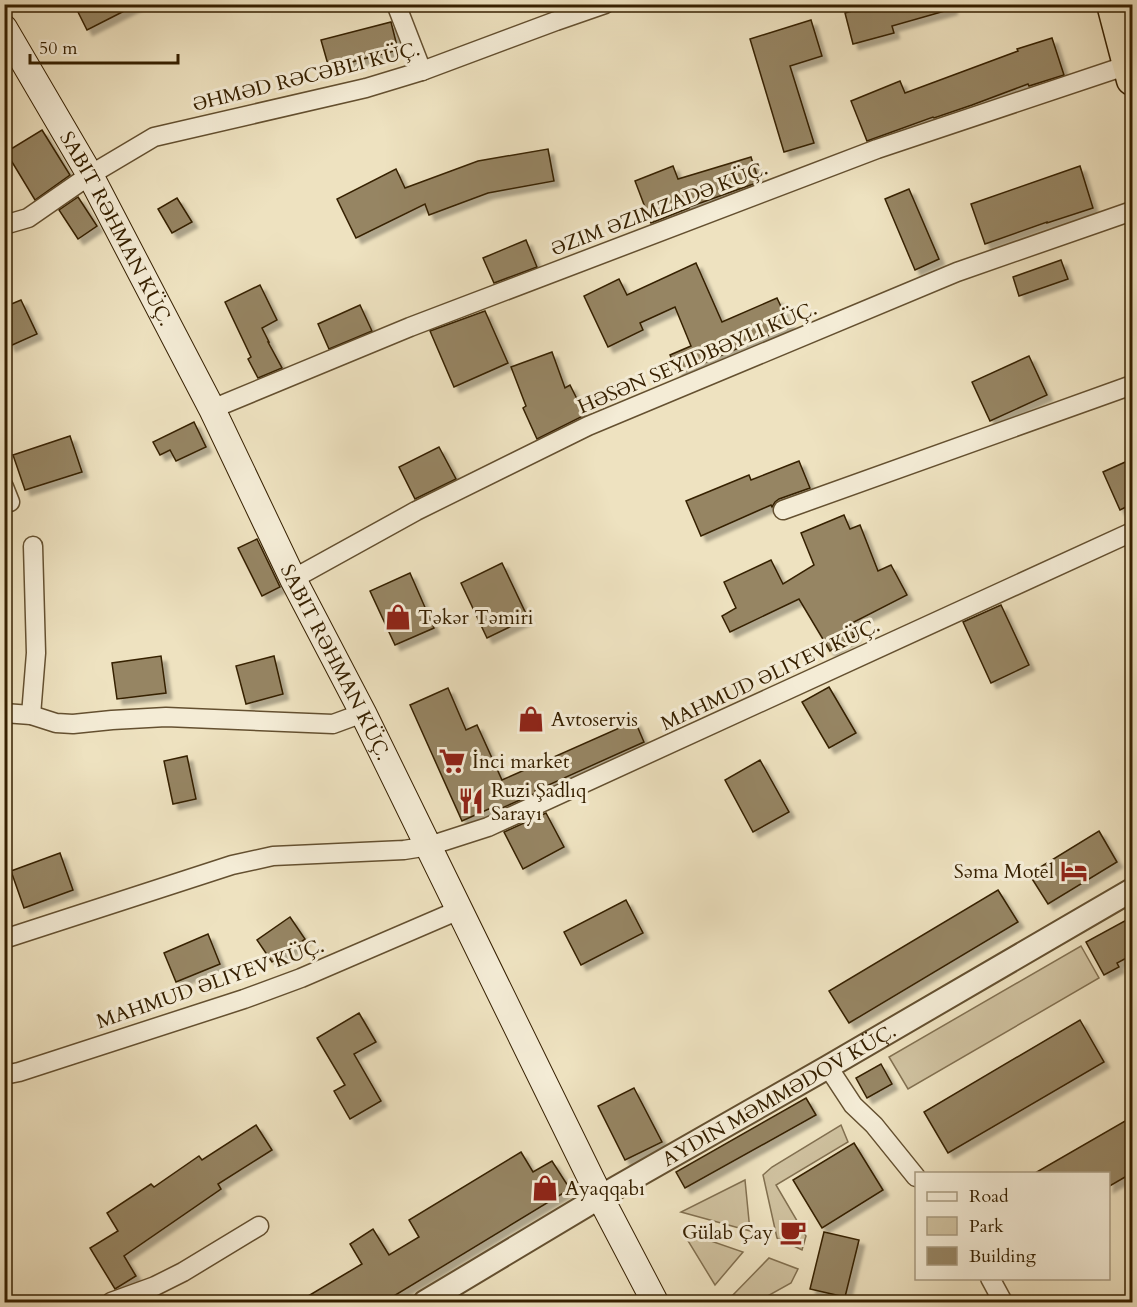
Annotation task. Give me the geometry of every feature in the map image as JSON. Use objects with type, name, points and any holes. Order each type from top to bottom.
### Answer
[{"type":"highway","points":[[1112,4],[1130,73]]},
{"type":"main road","name":"SABIT RƏHMAN KÜÇ.","points":[[4,28],[90,175],[212,409],[293,579],[363,713],[600,1197],[655,1302]]},
{"type":"street","points":[[396,4],[422,71]]},
{"type":"street","name":"ƏHMƏD RƏCƏBLI KÜÇ.","points":[[4,225],[28,218],[90,175],[154,137],[366,88],[422,71],[605,4]]},
{"type":"street","name":"ƏZIM ƏZIMZADƏ KÜÇ.","points":[[212,409],[410,327],[877,149],[1130,73]]},
{"type":"street","name":"HƏSƏN SEYIDBƏYLI KÜÇ.","points":[[293,579],[416,512],[588,426],[957,272],[1132,212]]},
{"type":"street","points":[[783,510],[1132,385]]},
{"type":"street","name":"MAHMUD ƏLIYEV KÜÇ.","points":[[4,939],[232,865],[273,856],[404,850],[429,846],[488,827],[1132,532]]},
{"type":"street","points":[[31,715],[36,654],[33,546]]},
{"type":"street","points":[[4,713],[31,715],[56,723],[73,724],[166,717],[333,724],[363,713]]},
{"type":"street","points":[[425,1302],[600,1197],[1132,890]]},
{"type":"street","name":"MAHMUD ƏLIYEV KÜÇ.","points":[[4,1075],[244,999],[301,978],[459,910]]},
{"type":"street","points":[[828,1067],[853,1105],[874,1125],[915,1176]]},
{"type":"street","points":[[111,1302],[155,1286],[183,1272],[259,1226]]},
{"type":"street","points":[[991,1280],[1003,1302]]},
{"type":"green space","points":[[1081,946],[1099,978],[908,1089],[889,1057]]},
{"type":"green space","points":[[841,1125],[848,1142],[776,1185],[806,1236],[802,1250],[777,1238],[763,1175],[772,1167]]},
{"type":"green space","points":[[745,1180],[750,1231],[681,1212]]},
{"type":"green space","points":[[682,1231],[743,1252],[715,1285]]},
{"type":"green space","points":[[769,1258],[798,1269],[791,1283],[757,1302],[736,1302],[731,1297]]},
{"type":"building","points":[[74,4],[138,4],[87,30]]},
{"type":"building","points":[[876,4],[951,4],[952,9],[892,26],[894,33],[853,44],[845,13]]},
{"type":"building","points":[[811,20],[822,56],[790,66],[814,143],[784,152],[750,39]]},
{"type":"building","points":[[391,22],[398,50],[329,68],[321,40]]},
{"type":"building","points":[[1052,38],[1064,75],[1029,86],[1028,84],[867,141],[851,101],[900,81],[905,93],[1018,51],[1017,49]]},
{"type":"building","points":[[42,130],[70,175],[35,200],[6,152]]},
{"type":"building","points":[[548,149],[554,181],[488,193],[429,215],[425,204],[356,238],[337,199],[396,169],[405,188],[478,161]]},
{"type":"building","points":[[751,157],[759,182],[651,223],[635,181],[673,166],[678,179]]},
{"type":"building","points":[[1080,166],[1093,208],[985,244],[971,204]]},
{"type":"building","points":[[909,189],[939,259],[915,270],[885,199]]},
{"type":"building","points":[[78,197],[97,226],[78,239],[59,210]]},
{"type":"building","points":[[177,198],[192,222],[172,233],[158,209]]},
{"type":"building","points":[[526,240],[537,267],[494,283],[483,258]]},
{"type":"building","points":[[1061,260],[1068,279],[1019,296],[1013,277]]},
{"type":"building","points":[[696,263],[722,322],[777,298],[790,326],[678,374],[670,355],[691,346],[675,307],[640,323],[643,330],[608,347],[584,296],[619,279],[627,295]]},
{"type":"building","points":[[260,285],[277,320],[262,328],[282,368],[258,378],[248,359],[251,357],[225,302]]},
{"type":"building","points":[[21,300],[37,334],[10,346],[4,334],[4,307]]},
{"type":"building","points":[[360,305],[372,331],[329,349],[318,324]]},
{"type":"building","points":[[485,311],[508,363],[454,387],[430,331]]},
{"type":"building","points":[[552,352],[565,388],[570,385],[585,415],[537,439],[523,408],[526,406],[511,367]]},
{"type":"building","points":[[1029,356],[1047,395],[990,421],[972,382]]},
{"type":"building","points":[[194,422],[206,447],[176,461],[170,450],[160,455],[153,442]]},
{"type":"building","points":[[70,436],[82,472],[25,490],[13,455]]},
{"type":"building","points":[[439,447],[456,479],[415,499],[399,467]]},
{"type":"building","points":[[1132,459],[1132,504],[1120,510],[1103,472]]},
{"type":"building","points":[[799,461],[810,488],[779,499],[772,507],[771,505],[701,536],[686,501],[749,475],[751,480]]},
{"type":"building","points":[[844,515],[850,529],[860,525],[878,571],[891,565],[907,595],[848,625],[855,636],[830,651],[799,599],[730,632],[722,616],[736,608],[724,582],[771,560],[783,584],[814,565],[801,533]]},
{"type":"building","points":[[257,539],[280,587],[262,596],[238,548]]},
{"type":"building","points":[[502,563],[528,618],[487,638],[461,583]]},
{"type":"building","points":[[410,573],[434,628],[395,645],[370,591]]},
{"type":"building","points":[[1001,605],[1029,665],[991,683],[963,622]]},
{"type":"building","points":[[161,656],[166,693],[117,699],[112,663]]},
{"type":"building","points":[[274,656],[283,694],[246,704],[236,666]]},
{"type":"building","points":[[829,687],[856,733],[829,748],[802,702]]},
{"type":"building","points":[[448,688],[466,730],[477,725],[502,780],[635,721],[644,742],[493,812],[491,808],[462,821],[410,705]]},
{"type":"building","points":[[187,756],[196,799],[173,804],[164,761]]},
{"type":"building","points":[[760,760],[789,812],[753,832],[725,780]]},
{"type":"building","points":[[546,813],[564,847],[523,869],[504,832]]},
{"type":"building","points":[[1099,831],[1117,862],[1048,904],[1029,874]]},
{"type":"building","points":[[60,853],[73,890],[24,908],[11,871]]},
{"type":"building","points":[[998,890],[1018,922],[849,1023],[829,991]]},
{"type":"building","points":[[626,900],[643,933],[581,965],[564,932]]},
{"type":"building","points":[[290,917],[305,939],[272,962],[257,940]]},
{"type":"building","points":[[1132,917],[1132,955],[1117,963],[1119,967],[1104,975],[1086,942]]},
{"type":"building","points":[[208,934],[220,964],[176,982],[164,953]]},
{"type":"building","points":[[359,1013],[376,1042],[354,1054],[381,1101],[350,1119],[334,1091],[345,1085],[317,1038]]},
{"type":"building","points":[[1080,1020],[1104,1062],[948,1153],[924,1112]]},
{"type":"building","points":[[881,1064],[892,1084],[867,1098],[856,1078]]},
{"type":"building","points":[[634,1088],[662,1142],[625,1160],[598,1106]]},
{"type":"building","points":[[806,1098],[816,1115],[685,1188],[676,1172]]},
{"type":"building","points":[[1132,1117],[1132,1173],[1110,1186],[1110,1172],[1037,1172]]},
{"type":"building","points":[[256,1125],[272,1150],[218,1184],[221,1189],[124,1256],[136,1276],[115,1289],[90,1248],[118,1231],[107,1213],[151,1184],[154,1187],[199,1156],[202,1160]]},
{"type":"building","points":[[854,1143],[883,1190],[822,1228],[793,1180]]},
{"type":"building","points":[[521,1152],[533,1172],[552,1161],[570,1189],[384,1302],[298,1302],[362,1264],[350,1244],[373,1229],[389,1255],[419,1237],[409,1220]]},
{"type":"building","points":[[824,1232],[859,1240],[845,1297],[810,1289]]},
{"type":"place","name":"Təkər Təmiri","points":[[398,617]]},
{"type":"place","name":"Avtoservis","points":[[531,719]]},
{"type":"place","name":"İnci market","points":[[452,761]]},
{"type":"place","name":"Ruzi Şadlıq Sarayı","points":[[471,801]]},
{"type":"place","name":"Səma Motel","points":[[1074,871]]},
{"type":"place","name":"Ayaqqabı","points":[[545,1188]]},
{"type":"place","name":"Gülab Çay","points":[[793,1232]]}]
